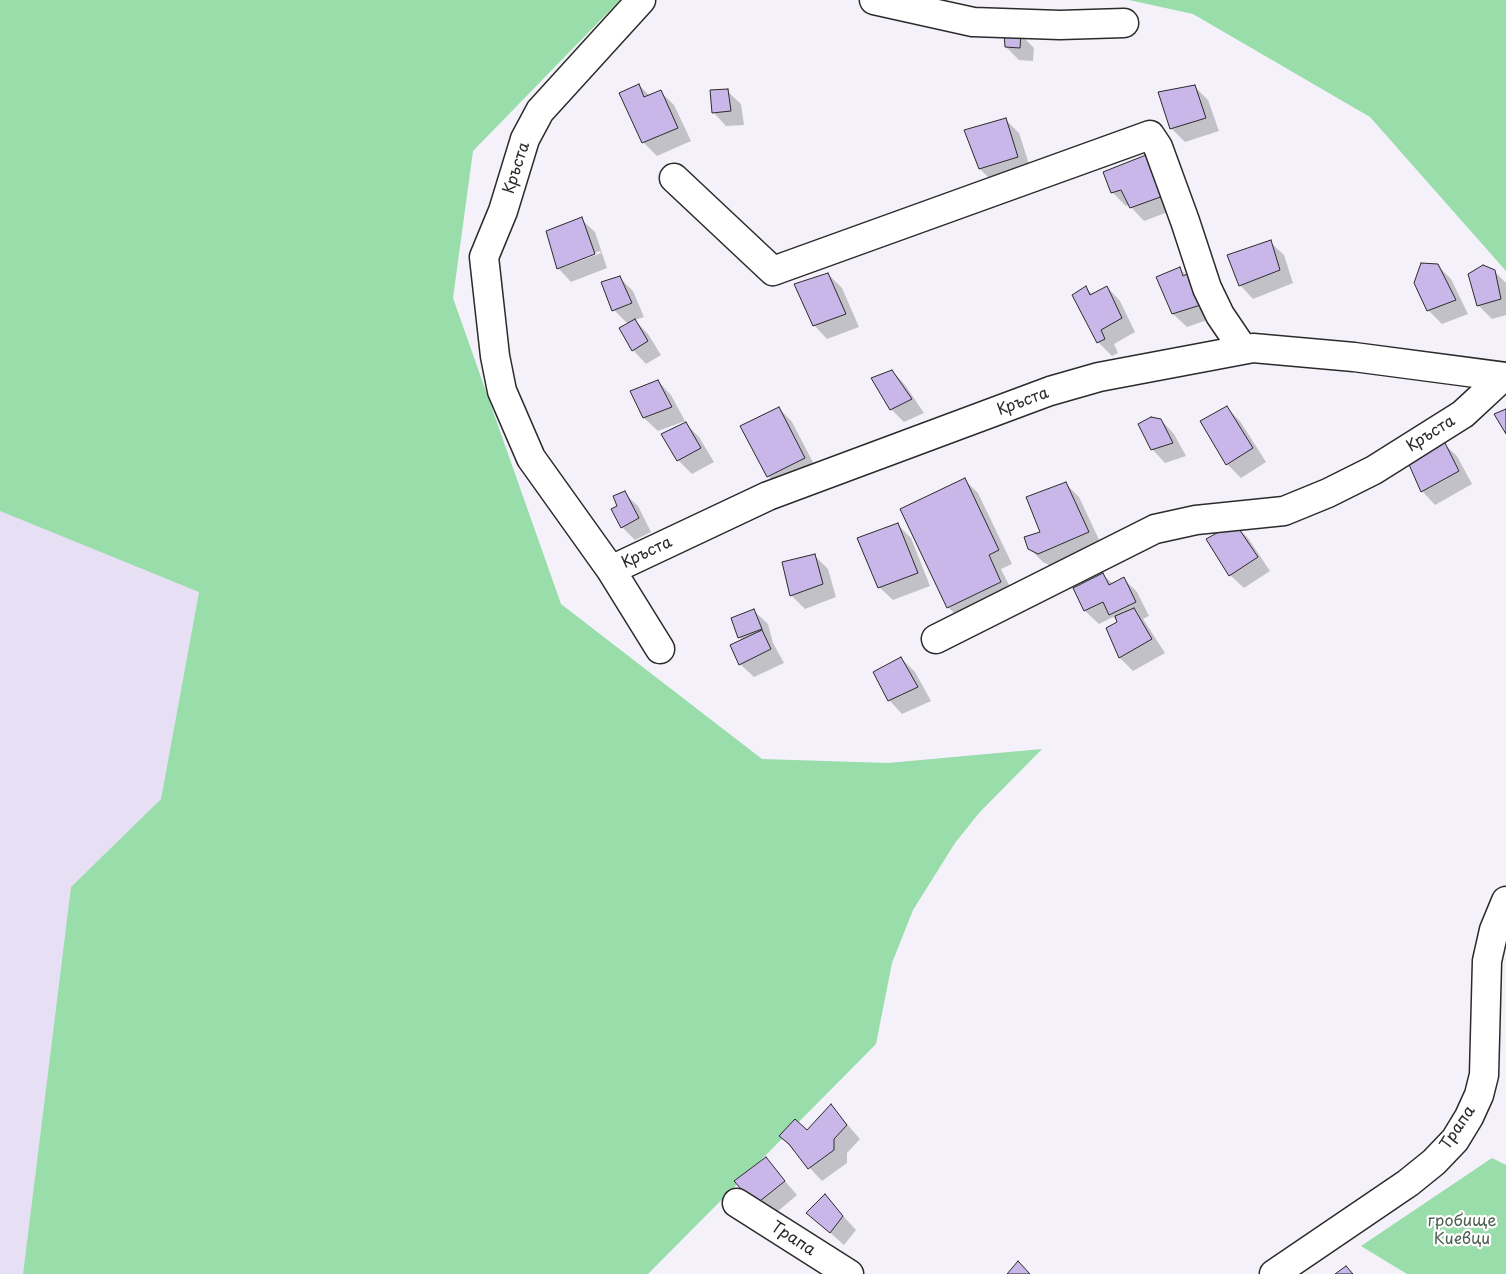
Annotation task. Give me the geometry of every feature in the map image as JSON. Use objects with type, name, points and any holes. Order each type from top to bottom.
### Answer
[{"type":"street","name":"Кръста","points":[[640,0],[540,111],[525,139],[503,211],[484,257],[495,356],[502,391],[531,458],[611,570],[768,496],[1050,391],[1099,377],[1243,349],[1270,348],[1504,377]]},
{"type":"street","points":[[874,0],[972,22],[1060,25],[1124,23]]},
{"type":"street","points":[[674,178],[773,272],[1150,135],[1158,148],[1186,221],[1207,288],[1220,315],[1243,349]]},
{"type":"street","name":"Кръста","points":[[936,638],[1155,529],[1196,520],[1284,511],[1328,494],[1374,470],[1463,414],[1504,377]]},
{"type":"street","points":[[611,570],[660,649]]},
{"type":"street","name":"Трапа","points":[[1274,1274],[1408,1183],[1434,1162],[1455,1140],[1469,1117],[1479,1095],[1484,1075],[1484,989],[1487,962],[1494,930],[1506,901]]},
{"type":"street","name":"Трапа","points":[[737,1203],[849,1274]]},
{"type":"shaded area","points":[[0,483],[199,592],[161,799],[71,887],[23,1274],[0,1274]]},
{"type":"green space","points":[[0,0],[620,0],[473,151],[453,298],[561,604],[762,759],[888,763],[1042,749],[979,813],[955,843],[913,910],[892,963],[876,1044],[648,1274],[23,1274],[71,887],[161,799],[199,592],[0,511]]},
{"type":"green space","points":[[1129,0],[1506,0],[1506,271],[1370,117],[1193,14]]},
{"type":"green space","name":"гробище Киевци","points":[[1492,1158],[1506,1165],[1506,1274],[1407,1274],[1361,1246]]},
{"type":"building","points":[[1004,33],[1021,33],[1020,48],[1005,47]]},
{"type":"building","points":[[639,84],[644,97],[661,90],[678,128],[642,143],[619,93]]},
{"type":"building","points":[[1195,85],[1206,118],[1170,129],[1158,92]]},
{"type":"building","points":[[728,89],[731,111],[712,113],[710,90]]},
{"type":"building","points":[[1006,118],[1018,157],[979,169],[964,130]]},
{"type":"building","points":[[1146,155],[1166,195],[1130,208],[1121,190],[1111,193],[1103,172]]},
{"type":"building","points":[[582,217],[595,254],[557,269],[546,231]]},
{"type":"building","points":[[1271,240],[1280,270],[1239,286],[1227,255]]},
{"type":"building","points":[[1421,263],[1438,264],[1456,300],[1427,311],[1414,283]]},
{"type":"building","points":[[1483,265],[1495,270],[1501,299],[1477,306],[1468,274]]},
{"type":"building","points":[[1180,267],[1183,276],[1191,272],[1207,303],[1172,314],[1156,277]]},
{"type":"building","points":[[828,273],[846,314],[813,326],[794,284]]},
{"type":"building","points":[[620,276],[632,303],[612,311],[601,282]]},
{"type":"building","points":[[1086,286],[1090,295],[1107,286],[1122,318],[1101,330],[1105,339],[1097,343],[1072,295]]},
{"type":"building","points":[[635,319],[648,341],[632,351],[619,328]]},
{"type":"building","points":[[892,370],[912,399],[890,410],[871,378]]},
{"type":"building","points":[[658,380],[672,407],[643,418],[630,391]]},
{"type":"building","points":[[1227,406],[1253,448],[1226,465],[1200,421]]},
{"type":"building","points":[[779,407],[805,458],[767,477],[740,426]]},
{"type":"building","points":[[1506,409],[1506,434],[1494,414]]},
{"type":"building","points":[[1151,417],[1161,419],[1173,443],[1151,450],[1138,424]]},
{"type":"building","points":[[686,422],[701,448],[677,461],[661,434]]},
{"type":"building","points":[[1444,441],[1459,471],[1421,492],[1407,460]]},
{"type":"building","points":[[965,478],[999,550],[989,555],[1001,582],[947,608],[900,509]]},
{"type":"building","points":[[1066,482],[1089,532],[1038,554],[1028,549],[1024,537],[1040,532],[1026,497]]},
{"type":"building","points":[[625,491],[639,518],[621,528],[611,509],[617,506],[613,496]]},
{"type":"building","points":[[898,523],[918,573],[878,588],[857,538]]},
{"type":"building","points":[[1235,523],[1258,557],[1229,576],[1206,539]]},
{"type":"building","points":[[815,554],[823,584],[790,596],[782,562]]},
{"type":"building","points":[[1103,573],[1109,585],[1124,577],[1136,602],[1109,615],[1103,602],[1084,611],[1073,588]]},
{"type":"building","points":[[1134,608],[1152,639],[1119,658],[1106,628],[1117,622],[1115,616]]},
{"type":"building","points":[[754,609],[762,629],[738,638],[731,618]]},
{"type":"building","points":[[762,630],[771,649],[739,665],[730,645]]},
{"type":"building","points":[[901,657],[918,687],[888,701],[873,672]]},
{"type":"building","points":[[831,1104],[847,1125],[834,1139],[834,1150],[808,1169],[789,1144],[779,1136],[795,1119],[807,1130]]},
{"type":"building","points":[[766,1157],[785,1181],[755,1205],[734,1181]]},
{"type":"building","points":[[825,1194],[843,1216],[830,1233],[806,1213]]},
{"type":"building","points":[[1018,1261],[1030,1274],[1007,1274]]},
{"type":"building","points":[[1346,1266],[1353,1274],[1335,1274]]}]
